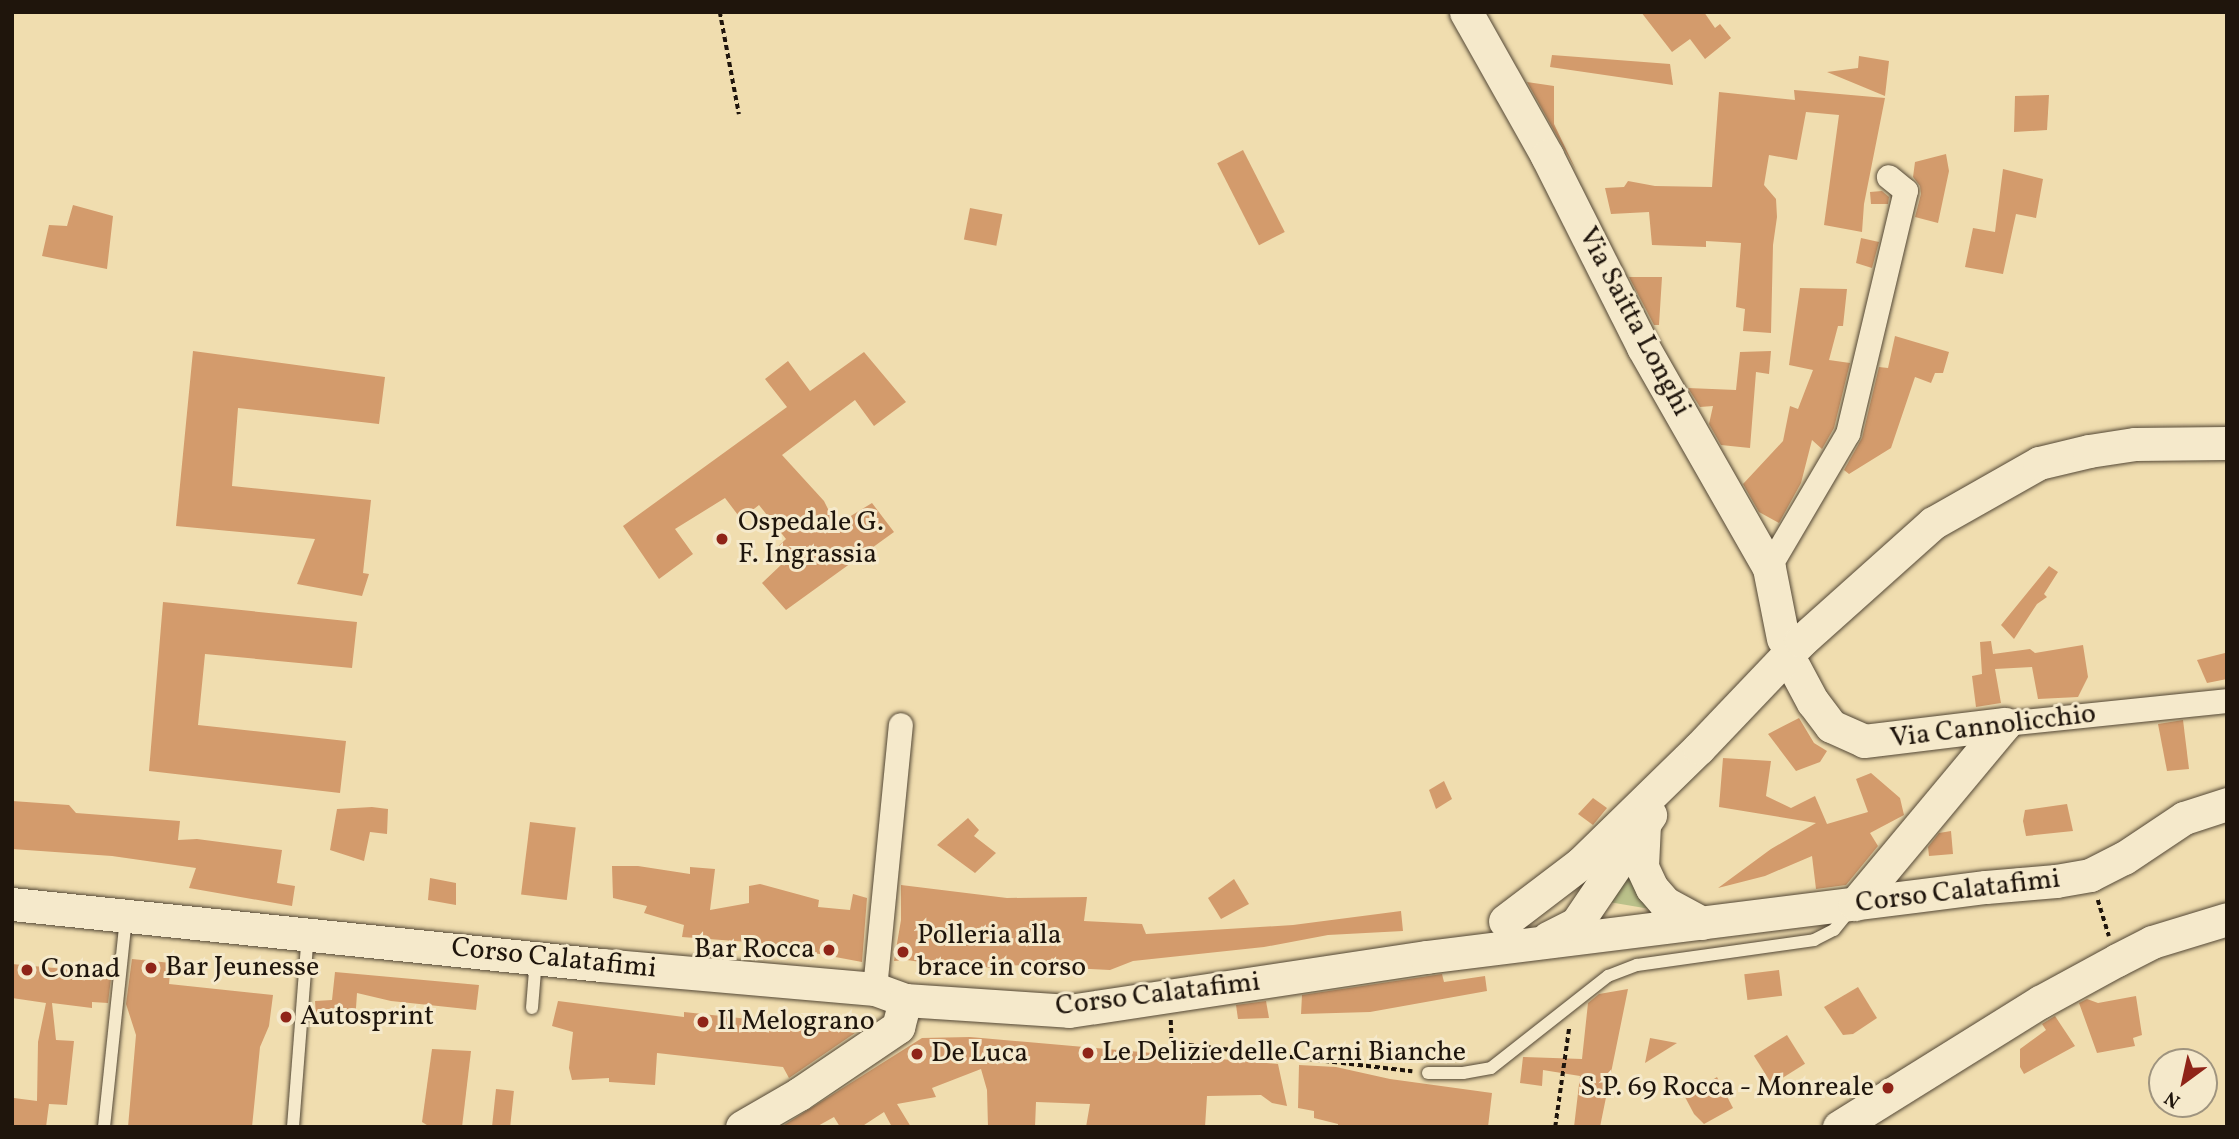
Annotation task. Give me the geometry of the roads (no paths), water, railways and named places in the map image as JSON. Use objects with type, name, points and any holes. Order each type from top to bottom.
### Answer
[{"type":"street","name":"Via Saitta Longhi","points":[[1466,12],[1547,156],[1643,347],[1769,568],[1789,653]]},
{"type":"street","points":[[1769,568],[1848,434],[1906,191],[1889,177]]},
{"type":"street","points":[[1505,921],[1581,863],[1699,748],[1777,665],[1863,582],[1933,523],[1993,486],[2039,463],[2135,444],[2227,443]]},
{"type":"street","name":"Via Cannolicchio","points":[[1789,653],[1813,702],[1831,726],[1864,741],[2227,701]]},
{"type":"street","points":[[1855,904],[2005,724]]},
{"type":"street","points":[[742,1127],[799,1094],[898,1027],[890,994],[901,725]]},
{"type":"street","points":[[1426,957],[1530,945],[1563,933],[1576,923],[1699,748]]},
{"type":"street","name":"Corso Calatafimi","points":[[1530,945],[2090,875],[2124,858],[2184,818],[2227,804]]},
{"type":"street","points":[[1644,824],[1642,867],[1652,888],[1687,925]]},
{"type":"street","points":[[1581,863],[1587,908],[1600,925],[1615,933]]},
{"type":"street","name":"Corso Calatafimi","points":[[12,904],[1069,1011],[1426,957]]},
{"type":"street","points":[[1426,957],[1505,921],[1561,908],[1587,908],[1687,925]]},
{"type":"street","points":[[1839,1127],[2040,1002],[2117,960],[2152,942],[2227,919]]},
{"type":"lane","points":[[1429,1073],[1463,1073],[1491,1068],[1608,976],[1637,965],[1814,940],[1834,930],[1855,904]]},
{"type":"lane","points":[[104,1127],[126,915]]},
{"type":"lane","points":[[292,1127],[309,934]]},
{"type":"lane","points":[[532,1008],[536,958]]},
{"type":"place","name":"Ospedale G. F. Ingrassia","points":[[722,539]]},
{"type":"place","name":"Bar Rocca","points":[[829,950]]},
{"type":"place","name":"Polleria alla brace in corso","points":[[903,952]]},
{"type":"place","name":"Bar Jeunesse","points":[[151,968]]},
{"type":"place","name":"Conad","points":[[27,970]]},
{"type":"place","name":"Autosprint","points":[[286,1017]]},
{"type":"place","name":"Il Melograno","points":[[703,1022]]},
{"type":"place","name":"Le Delizie delle Carni Bianche","points":[[1088,1053]]},
{"type":"place","name":"De Luca","points":[[917,1054]]},
{"type":"place","name":"S.P. 69 Rocca - Monreale","points":[[1888,1088]]}]
